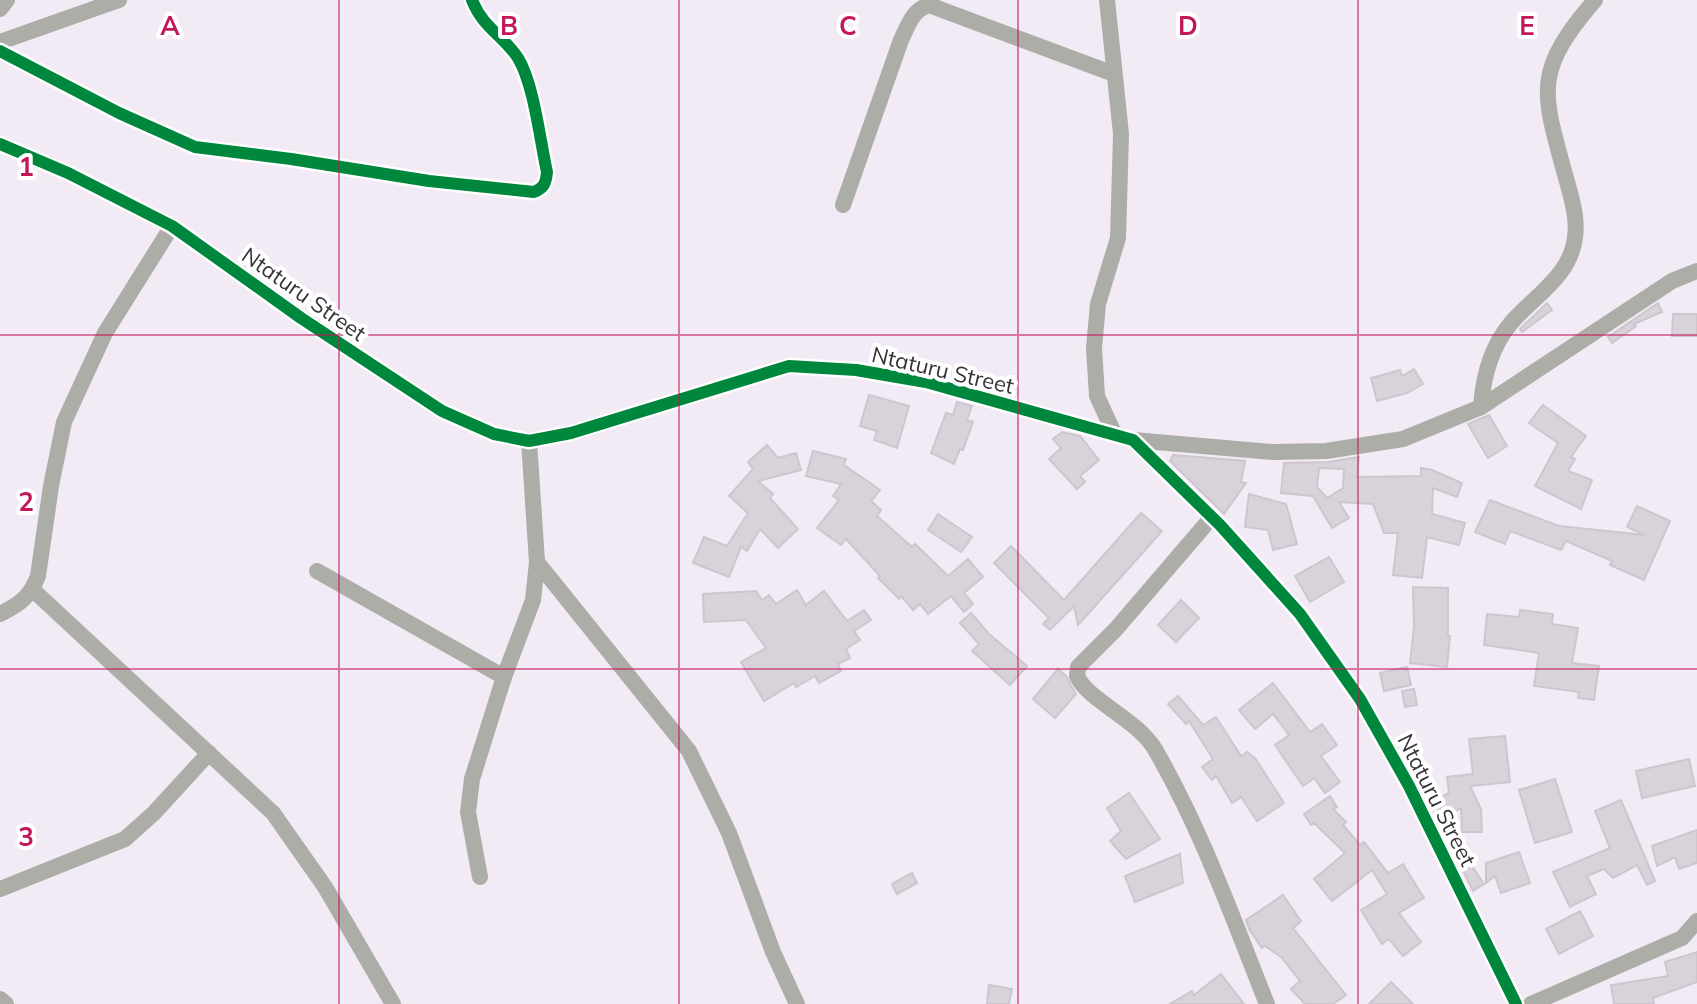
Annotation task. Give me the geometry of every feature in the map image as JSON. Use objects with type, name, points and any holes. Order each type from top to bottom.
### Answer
[{"type":"street","points":[[0,9],[7,0]]},
{"type":"street","points":[[0,42],[119,0]]},
{"type":"street","points":[[0,51],[119,113],[195,147],[429,181],[534,192],[546,183],[547,172],[527,80],[520,61],[508,44],[488,28],[472,0]]},
{"type":"street","points":[[1107,0],[1121,134],[1118,238],[1098,304],[1094,348],[1097,396],[1114,433]]},
{"type":"street","points":[[1481,407],[1483,379],[1491,355],[1510,325],[1560,275],[1571,256],[1576,236],[1572,199],[1550,122],[1547,77],[1564,39],[1595,0]]},
{"type":"street","points":[[843,205],[901,40],[913,15],[924,6],[929,5],[1114,74]]},
{"type":"street","name":"Ntaturu Street","points":[[0,144],[68,173],[172,226],[301,318],[442,411],[494,434],[529,441],[571,433],[789,366],[856,370],[926,382],[1133,440],[1212,517],[1300,614],[1360,699],[1409,786],[1516,1004]]},
{"type":"street","points":[[0,614],[24,601],[33,590],[64,422],[105,333],[172,226]]},
{"type":"street","points":[[1133,440],[1273,452],[1326,451],[1403,439],[1481,407],[1672,281],[1697,271]]},
{"type":"street","points":[[480,877],[468,812],[472,779],[504,677],[533,600],[537,562],[529,441]]},
{"type":"street","points":[[1212,517],[1116,629],[1078,667],[1077,676],[1085,687],[1137,726],[1156,750],[1203,843],[1267,1004]]},
{"type":"street","points":[[537,562],[689,751],[729,833],[773,952],[797,1004]]},
{"type":"street","points":[[317,571],[504,677]]},
{"type":"street","points":[[33,590],[273,813],[325,887],[393,1004]]},
{"type":"street","points":[[0,889],[125,839],[154,813],[209,753]]},
{"type":"street","points":[[1531,1004],[1682,938],[1697,921]]},
{"type":"street","points":[[0,999],[6,1004]]},
{"type":"building","points":[[1547,303],[1552,310],[1522,332],[1520,329]]},
{"type":"building","points":[[1658,303],[1662,312],[1634,324],[1636,326],[1612,343],[1608,337]]},
{"type":"building","points":[[1673,314],[1697,314],[1697,336],[1672,336]]},
{"type":"building","points":[[1414,369],[1423,384],[1407,393],[1377,401],[1371,378],[1400,370],[1402,376]]},
{"type":"building","points":[[869,395],[909,406],[897,448],[874,440],[877,431],[860,426]]},
{"type":"building","points":[[957,402],[972,406],[967,420],[973,422],[963,450],[960,449],[954,464],[931,453],[946,413],[953,415]]},
{"type":"building","points":[[1543,405],[1586,436],[1571,457],[1575,459],[1568,471],[1592,480],[1581,509],[1535,486],[1558,443],[1529,423]]},
{"type":"building","points":[[1489,415],[1507,446],[1488,458],[1468,424]]},
{"type":"building","points":[[1062,432],[1080,436],[1099,460],[1080,476],[1085,482],[1077,489],[1049,459],[1061,448],[1053,439]]},
{"type":"building","points":[[767,445],[778,458],[796,453],[801,470],[758,481],[773,494],[770,498],[798,529],[778,548],[760,529],[747,551],[741,547],[729,577],[693,563],[704,537],[727,546],[748,513],[729,496],[753,469],[748,462]]},
{"type":"building","points":[[813,451],[846,459],[844,465],[880,490],[871,501],[881,510],[877,516],[912,547],[915,544],[948,576],[968,559],[983,577],[964,593],[973,604],[964,612],[951,596],[928,614],[920,604],[913,610],[878,578],[880,576],[846,539],[841,545],[817,528],[839,500],[833,496],[841,484],[806,476]]},
{"type":"building","points":[[1173,455],[1245,461],[1241,482],[1246,483],[1224,514],[1170,461]]},
{"type":"building","points":[[1359,457],[1357,477],[1421,476],[1421,468],[1462,483],[1457,497],[1433,488],[1432,514],[1465,523],[1459,545],[1427,537],[1422,578],[1393,575],[1398,533],[1384,533],[1373,504],[1339,502],[1349,518],[1332,528],[1313,496],[1281,493],[1284,463],[1328,462]],"holes":[[[1319,468],[1344,469],[1343,488],[1327,498],[1317,487]]]},
{"type":"building","points":[[1249,494],[1286,504],[1297,544],[1273,550],[1268,530],[1245,527]]},
{"type":"building","points":[[1490,500],[1559,526],[1645,535],[1627,527],[1637,506],[1670,521],[1644,580],[1610,565],[1612,561],[1566,541],[1561,550],[1510,531],[1505,544],[1475,532]]},
{"type":"building","points":[[1141,513],[1162,531],[1078,625],[1074,606],[1050,630],[1043,624],[1049,618],[994,563],[1011,546],[1064,600]]},
{"type":"building","points":[[938,514],[972,537],[961,552],[928,530]]},
{"type":"building","points":[[1329,557],[1344,582],[1310,602],[1295,576]]},
{"type":"building","points":[[1413,587],[1448,588],[1450,636],[1447,667],[1410,663],[1414,626]]},
{"type":"building","points":[[797,590],[806,605],[824,591],[847,621],[864,610],[871,620],[854,631],[860,640],[846,649],[850,658],[838,664],[841,671],[819,683],[815,676],[796,687],[794,683],[764,701],[741,662],[766,648],[746,620],[704,622],[703,594],[756,591],[762,600],[769,595],[776,604]]},
{"type":"building","points":[[1181,600],[1199,618],[1176,642],[1158,625]]},
{"type":"building","points":[[1520,610],[1553,614],[1552,624],[1578,628],[1572,663],[1599,666],[1594,700],[1578,698],[1579,692],[1534,686],[1539,653],[1484,645],[1487,614],[1519,617]]},
{"type":"building","points":[[971,613],[988,633],[1027,666],[1010,685],[972,651],[979,644],[960,623]]},
{"type":"building","points":[[1407,667],[1411,685],[1384,691],[1380,673]]},
{"type":"building","points":[[1058,669],[1066,676],[1076,694],[1055,718],[1033,699]]},
{"type":"building","points":[[1273,683],[1310,732],[1322,724],[1337,745],[1321,756],[1340,782],[1325,793],[1314,778],[1303,786],[1275,745],[1289,735],[1273,714],[1255,729],[1239,710]]},
{"type":"building","points":[[1414,689],[1417,705],[1405,707],[1402,691]]},
{"type":"building","points":[[1178,696],[1203,725],[1216,717],[1241,756],[1247,752],[1255,758],[1284,803],[1257,821],[1241,797],[1232,803],[1216,776],[1212,780],[1202,767],[1213,759],[1189,721],[1186,724],[1168,704]]},
{"type":"building","points":[[1505,736],[1510,782],[1470,786],[1481,809],[1482,832],[1462,832],[1461,808],[1438,821],[1430,803],[1449,793],[1447,777],[1473,774],[1469,739]]},
{"type":"building","points":[[1689,759],[1695,786],[1642,798],[1636,771]]},
{"type":"building","points":[[1555,779],[1572,832],[1535,843],[1519,790]]},
{"type":"building","points":[[1129,793],[1160,839],[1126,859],[1110,841],[1121,831],[1107,808]]},
{"type":"building","points":[[1330,796],[1337,807],[1333,809],[1346,822],[1343,825],[1360,845],[1364,842],[1388,873],[1403,864],[1424,898],[1399,913],[1421,942],[1403,956],[1389,939],[1382,944],[1361,910],[1387,894],[1372,870],[1332,901],[1314,879],[1345,853],[1314,823],[1311,825],[1304,814]]},
{"type":"building","points":[[1621,800],[1655,881],[1647,885],[1637,865],[1613,878],[1604,869],[1587,876],[1596,894],[1570,907],[1553,872],[1610,848],[1595,811]]},
{"type":"building","points":[[1697,830],[1697,863],[1679,869],[1675,857],[1657,866],[1652,846]]},
{"type":"building","points":[[1519,852],[1530,883],[1501,893],[1495,876],[1486,883],[1486,863]]},
{"type":"building","points":[[1180,854],[1183,883],[1135,902],[1125,876]]},
{"type":"building","points":[[1464,854],[1484,884],[1473,891],[1457,858]]},
{"type":"building","points":[[912,873],[917,883],[897,894],[892,884]]},
{"type":"building","points":[[1283,895],[1301,921],[1293,928],[1346,995],[1333,1004],[1305,1004],[1291,989],[1300,981],[1281,957],[1265,946],[1262,948],[1249,929],[1246,920]]},
{"type":"building","points":[[1580,911],[1593,936],[1559,954],[1546,929]]},
{"type":"building","points":[[1697,952],[1697,982],[1653,998],[1654,1004],[1614,1004],[1611,985],[1668,976],[1665,962]]},
{"type":"building","points":[[1221,974],[1244,1004],[1170,1004],[1192,991],[1194,995]]},
{"type":"building","points":[[1391,982],[1413,1004],[1369,1004]]},
{"type":"building","points":[[989,985],[1012,989],[1009,1004],[987,1004]]},
{"type":"cycle path","points":[[0,51],[119,113],[195,147],[429,181],[534,192],[544,185],[547,172],[524,69],[506,43],[487,25],[472,0]]},
{"type":"cycle path","points":[[0,144],[68,173],[172,226],[301,318],[442,411],[494,434],[529,441],[571,433],[789,366],[856,370],[926,382],[1133,440],[1220,525],[1300,614],[1360,699],[1409,786],[1516,1004]]}]
